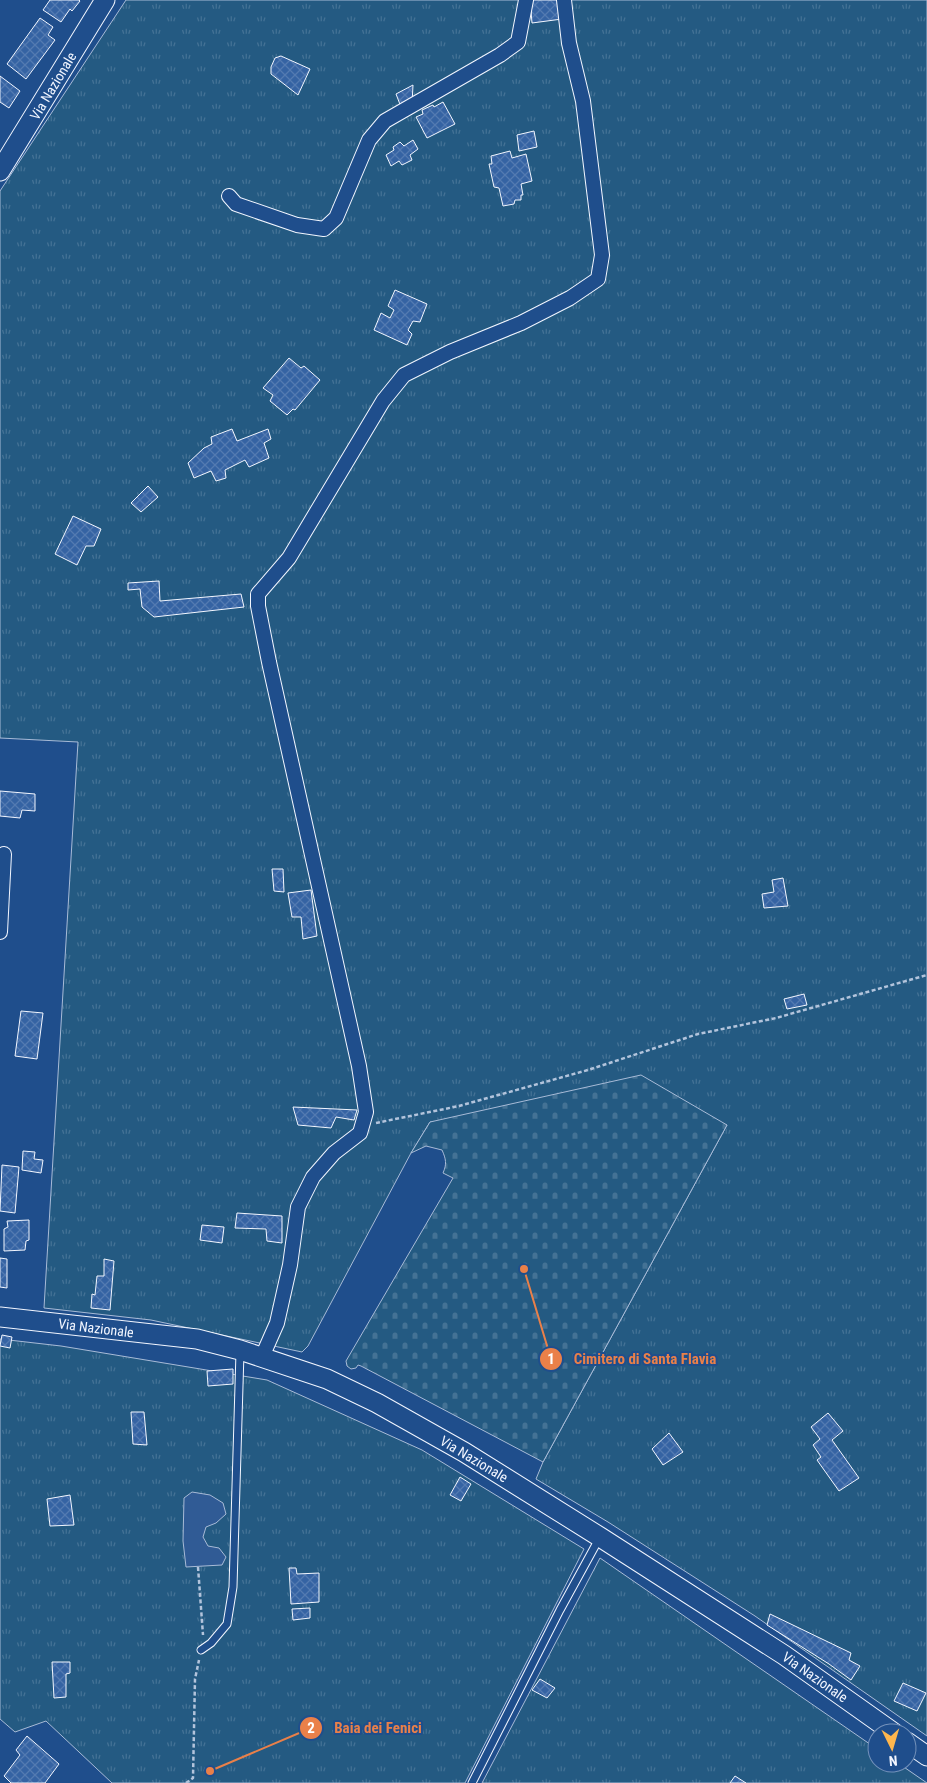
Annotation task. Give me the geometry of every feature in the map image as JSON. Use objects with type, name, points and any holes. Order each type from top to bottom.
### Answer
[{"type":"main road","name":"Via Nazionale","points":[[0,171],[105,0]]},
{"type":"main road","name":"Via Nazionale","points":[[0,1317],[197,1339],[262,1356],[327,1379],[377,1403],[464,1452],[600,1536],[784,1655],[880,1723]]},
{"type":"street","points":[[229,196],[236,204],[297,225],[324,229],[336,218],[369,140],[385,121],[500,55],[518,42],[526,0]]},
{"type":"street","points":[[262,1356],[277,1323],[290,1265],[298,1207],[312,1177],[334,1154],[360,1133],[366,1112],[359,1066],[258,606],[258,594],[289,558],[383,401],[404,375],[450,352],[521,323],[570,298],[598,279],[602,255],[583,101],[569,44],[564,0]]},
{"type":"street","points":[[0,932],[4,854]]},
{"type":"lane","points":[[201,1650],[211,1643],[227,1624],[233,1587],[240,1350]]},
{"type":"lane","points":[[472,1783],[600,1536]]},
{"type":"path","points":[[362,1126],[459,1106],[588,1070],[698,1034],[776,1018],[927,975]]},
{"type":"path","points":[[186,1783],[193,1778],[195,1679],[203,1636],[198,1566]]},
{"type":"green space","points":[[126,0],[927,0],[927,1736],[917,1729],[917,1723],[908,1723],[755,1616],[608,1522],[536,1479],[543,1462],[727,1125],[430,1122],[411,1153],[308,1346],[302,1352],[151,1320],[44,1308],[78,742],[0,738],[0,191]]},
{"type":"green space","points":[[641,1075],[727,1125],[543,1462],[361,1366],[358,1365],[356,1368],[351,1369],[347,1366],[346,1361],[453,1178],[443,1173],[446,1162],[442,1150],[426,1146],[411,1153],[430,1122]]},
{"type":"green space","points":[[0,1339],[61,1346],[267,1380],[422,1450],[584,1549],[465,1783],[112,1783],[46,1721],[15,1732],[0,1719]]},
{"type":"green space","points":[[600,1558],[867,1742],[867,1773],[912,1773],[927,1783],[482,1783]]},
{"type":"shaded area","points":[[192,1492],[210,1495],[223,1503],[226,1514],[216,1523],[206,1527],[203,1537],[208,1546],[219,1548],[226,1557],[222,1565],[186,1567],[183,1541],[184,1498]]},
{"type":"building","points":[[50,0],[80,1],[72,11],[70,9],[61,22],[43,10]]},
{"type":"building","points":[[530,0],[560,0],[562,19],[532,23]]},
{"type":"building","points":[[40,18],[53,27],[48,35],[55,40],[26,79],[7,64]]},
{"type":"building","points":[[281,56],[310,69],[298,95],[271,74],[271,67],[275,58]]},
{"type":"building","points":[[0,76],[20,91],[9,108],[0,102]]},
{"type":"building","points":[[413,85],[412,104],[401,107],[396,94]]},
{"type":"building","points":[[443,102],[455,124],[427,138],[416,117],[423,114],[422,110]]},
{"type":"building","points":[[534,131],[537,147],[519,151],[517,135]]},
{"type":"building","points":[[413,140],[418,149],[410,155],[412,160],[402,165],[399,161],[391,166],[386,155],[394,150],[393,147],[400,142],[404,146]]},
{"type":"building","points":[[510,151],[512,158],[526,154],[532,181],[521,184],[523,195],[521,195],[521,200],[515,200],[514,204],[503,206],[499,188],[494,187],[489,164],[492,164],[491,156]]},
{"type":"building","points":[[395,290],[427,304],[420,322],[413,321],[408,330],[412,334],[407,345],[374,330],[381,313],[390,318],[394,310],[388,306]]},
{"type":"building","points":[[289,358],[301,368],[304,366],[320,380],[295,410],[293,409],[287,415],[270,401],[273,395],[263,388]]},
{"type":"building","points":[[232,429],[237,441],[268,429],[271,439],[264,443],[269,458],[249,467],[245,460],[225,470],[226,478],[216,481],[211,471],[194,478],[188,463],[204,448],[212,444],[211,437]]},
{"type":"building","points":[[148,486],[158,497],[141,512],[131,503]]},
{"type":"building","points":[[73,516],[101,529],[94,546],[86,546],[77,565],[55,554]]},
{"type":"building","points":[[159,581],[160,601],[241,594],[244,607],[154,617],[142,607],[140,589],[128,590],[128,583]]},
{"type":"building","points":[[0,791],[35,794],[35,811],[22,810],[20,818],[0,816]]},
{"type":"building","points":[[272,869],[283,869],[284,892],[274,891]]},
{"type":"building","points":[[783,878],[788,906],[764,908],[762,894],[774,892],[772,880]]},
{"type":"building","points":[[311,890],[317,936],[303,939],[301,917],[292,917],[288,893]]},
{"type":"building","points":[[804,994],[807,1005],[787,1009],[784,999]]},
{"type":"building","points":[[21,1011],[43,1013],[37,1059],[15,1056]]},
{"type":"building","points":[[293,1107],[357,1110],[354,1120],[336,1117],[331,1128],[298,1125]]},
{"type":"building","points":[[23,1151],[35,1152],[34,1159],[43,1160],[41,1173],[22,1170]]},
{"type":"building","points":[[2,1165],[19,1167],[15,1213],[0,1211]]},
{"type":"building","points":[[237,1213],[282,1216],[282,1243],[267,1241],[266,1229],[235,1228]]},
{"type":"building","points":[[29,1220],[29,1240],[26,1241],[25,1250],[4,1251],[4,1229],[8,1227],[7,1221]]},
{"type":"building","points":[[202,1225],[224,1227],[222,1243],[200,1240]]},
{"type":"building","points":[[0,1258],[7,1259],[7,1288],[0,1287]]},
{"type":"building","points":[[104,1259],[114,1261],[110,1310],[91,1308],[92,1294],[95,1295],[97,1276],[104,1276]]},
{"type":"building","points":[[2,1335],[12,1337],[10,1348],[0,1346]]},
{"type":"building","points":[[233,1369],[233,1384],[208,1386],[207,1371]]},
{"type":"building","points":[[131,1412],[144,1412],[147,1445],[133,1444]]},
{"type":"building","points":[[828,1413],[843,1431],[832,1440],[859,1478],[839,1491],[817,1460],[821,1457],[813,1445],[820,1439],[811,1427]]},
{"type":"building","points":[[669,1433],[683,1452],[663,1465],[652,1449]]},
{"type":"building","points":[[460,1477],[471,1484],[461,1501],[450,1495]]},
{"type":"building","points":[[70,1495],[74,1525],[50,1526],[47,1499]]},
{"type":"building","points":[[289,1568],[296,1568],[297,1574],[319,1573],[319,1602],[291,1604]]},
{"type":"building","points":[[310,1608],[310,1618],[293,1620],[292,1609]]},
{"type":"building","points":[[770,1614],[851,1653],[849,1660],[860,1666],[851,1680],[767,1625]]},
{"type":"building","points":[[52,1662],[70,1662],[70,1673],[66,1674],[66,1697],[54,1698]]},
{"type":"building","points":[[540,1679],[555,1688],[547,1698],[532,1690]]},
{"type":"building","points":[[903,1683],[926,1693],[917,1711],[894,1701]]},
{"type":"building","points":[[27,1736],[59,1764],[45,1783],[11,1783],[4,1776],[20,1755],[16,1750]]},
{"type":"building","points":[[735,1776],[746,1783],[730,1783]]},
{"type":"place","name":"Cimitero di Santa Flavia","points":[[524,1269]]},
{"type":"place","name":"Baia dei Fenici","points":[[210,1771]]}]
